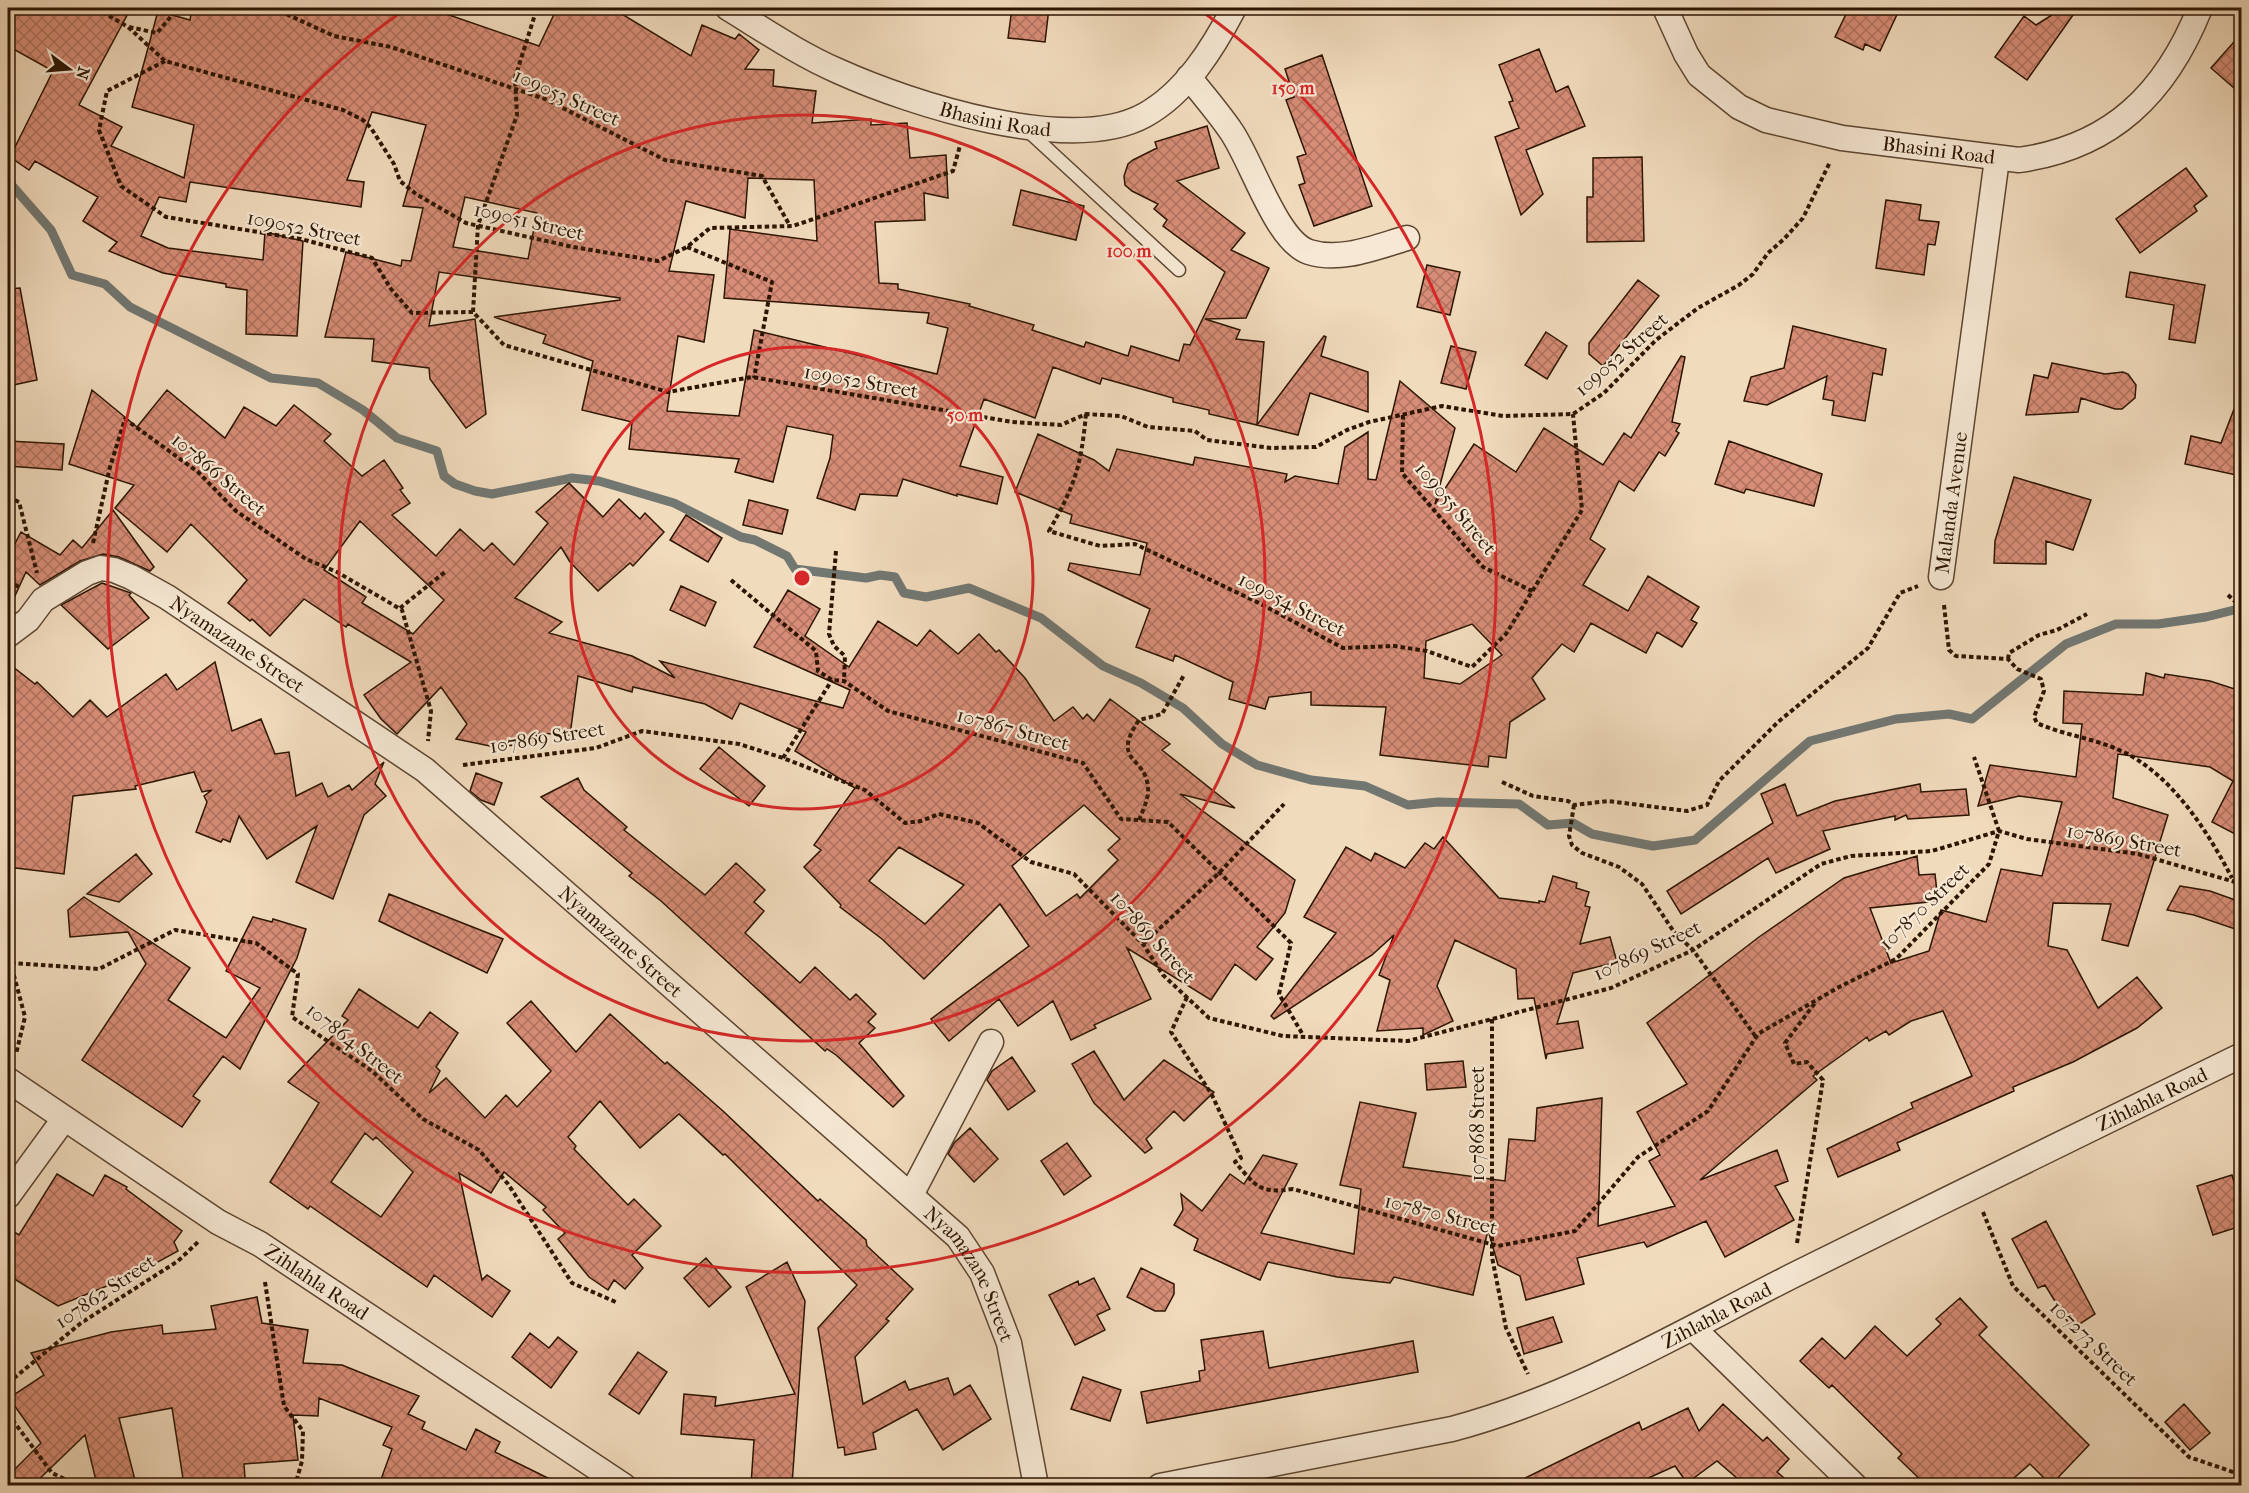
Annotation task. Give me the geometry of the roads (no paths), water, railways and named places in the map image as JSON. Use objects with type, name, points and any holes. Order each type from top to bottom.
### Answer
[{"type":"street","name":"Bhasini Road","points":[[728,8],[795,50],[839,72],[969,116],[1022,125],[1097,130],[1126,123],[1146,114],[1190,77],[1217,40],[1234,8]]},
{"type":"street","name":"Bhasini Road","points":[[1665,8],[1686,54],[1699,75],[1716,91],[1739,107],[1766,120],[1842,138],[1997,159],[2045,156],[2069,149],[2116,126],[2151,93],[2172,64],[2200,8]]},
{"type":"street","points":[[1190,77],[1232,131],[1257,176],[1275,218],[1295,244],[1307,251],[1326,255],[1353,254],[1407,238]]},
{"type":"street","name":"Malanda Avenue","points":[[1941,577],[1997,159]]},
{"type":"street","name":"Nyamazane Street","points":[[8,635],[28,620],[43,600],[80,576],[100,568],[122,573],[167,597],[425,770],[958,1237],[982,1274],[994,1299],[1009,1343],[1036,1485]]},
{"type":"street","points":[[911,1195],[991,1042]]},
{"type":"street","name":"Zihlahla Road","points":[[1160,1485],[1452,1429],[1494,1417],[1539,1400],[1693,1329],[1794,1276],[2241,1055]]},
{"type":"street","name":"Zihlahla Road","points":[[8,1081],[218,1222],[260,1244],[624,1485]]},
{"type":"street","points":[[8,1196],[64,1119]]},
{"type":"street","points":[[1693,1329],[1855,1485]]},
{"type":"lane","points":[[1022,125],[1179,270]]},
{"type":"waterway","points":[[8,181],[51,230],[72,275],[105,284],[130,307],[271,378],[318,383],[363,410],[397,438],[437,451],[444,476],[455,484],[492,494],[572,478],[599,481],[674,503],[741,537],[755,540],[787,556],[795,569],[866,578],[880,575],[895,577],[904,593],[926,597],[969,588],[1041,618],[1103,666],[1141,683],[1183,708],[1222,744],[1257,765],[1311,780],[1365,786],[1408,805],[1438,802],[1519,804],[1548,825],[1573,823],[1592,834],[1653,846],[1695,840],[1810,741],[1896,719],[1949,714],[1972,719],[2066,644],[2116,624],[2158,624],[2206,617],[2242,608]]}]
